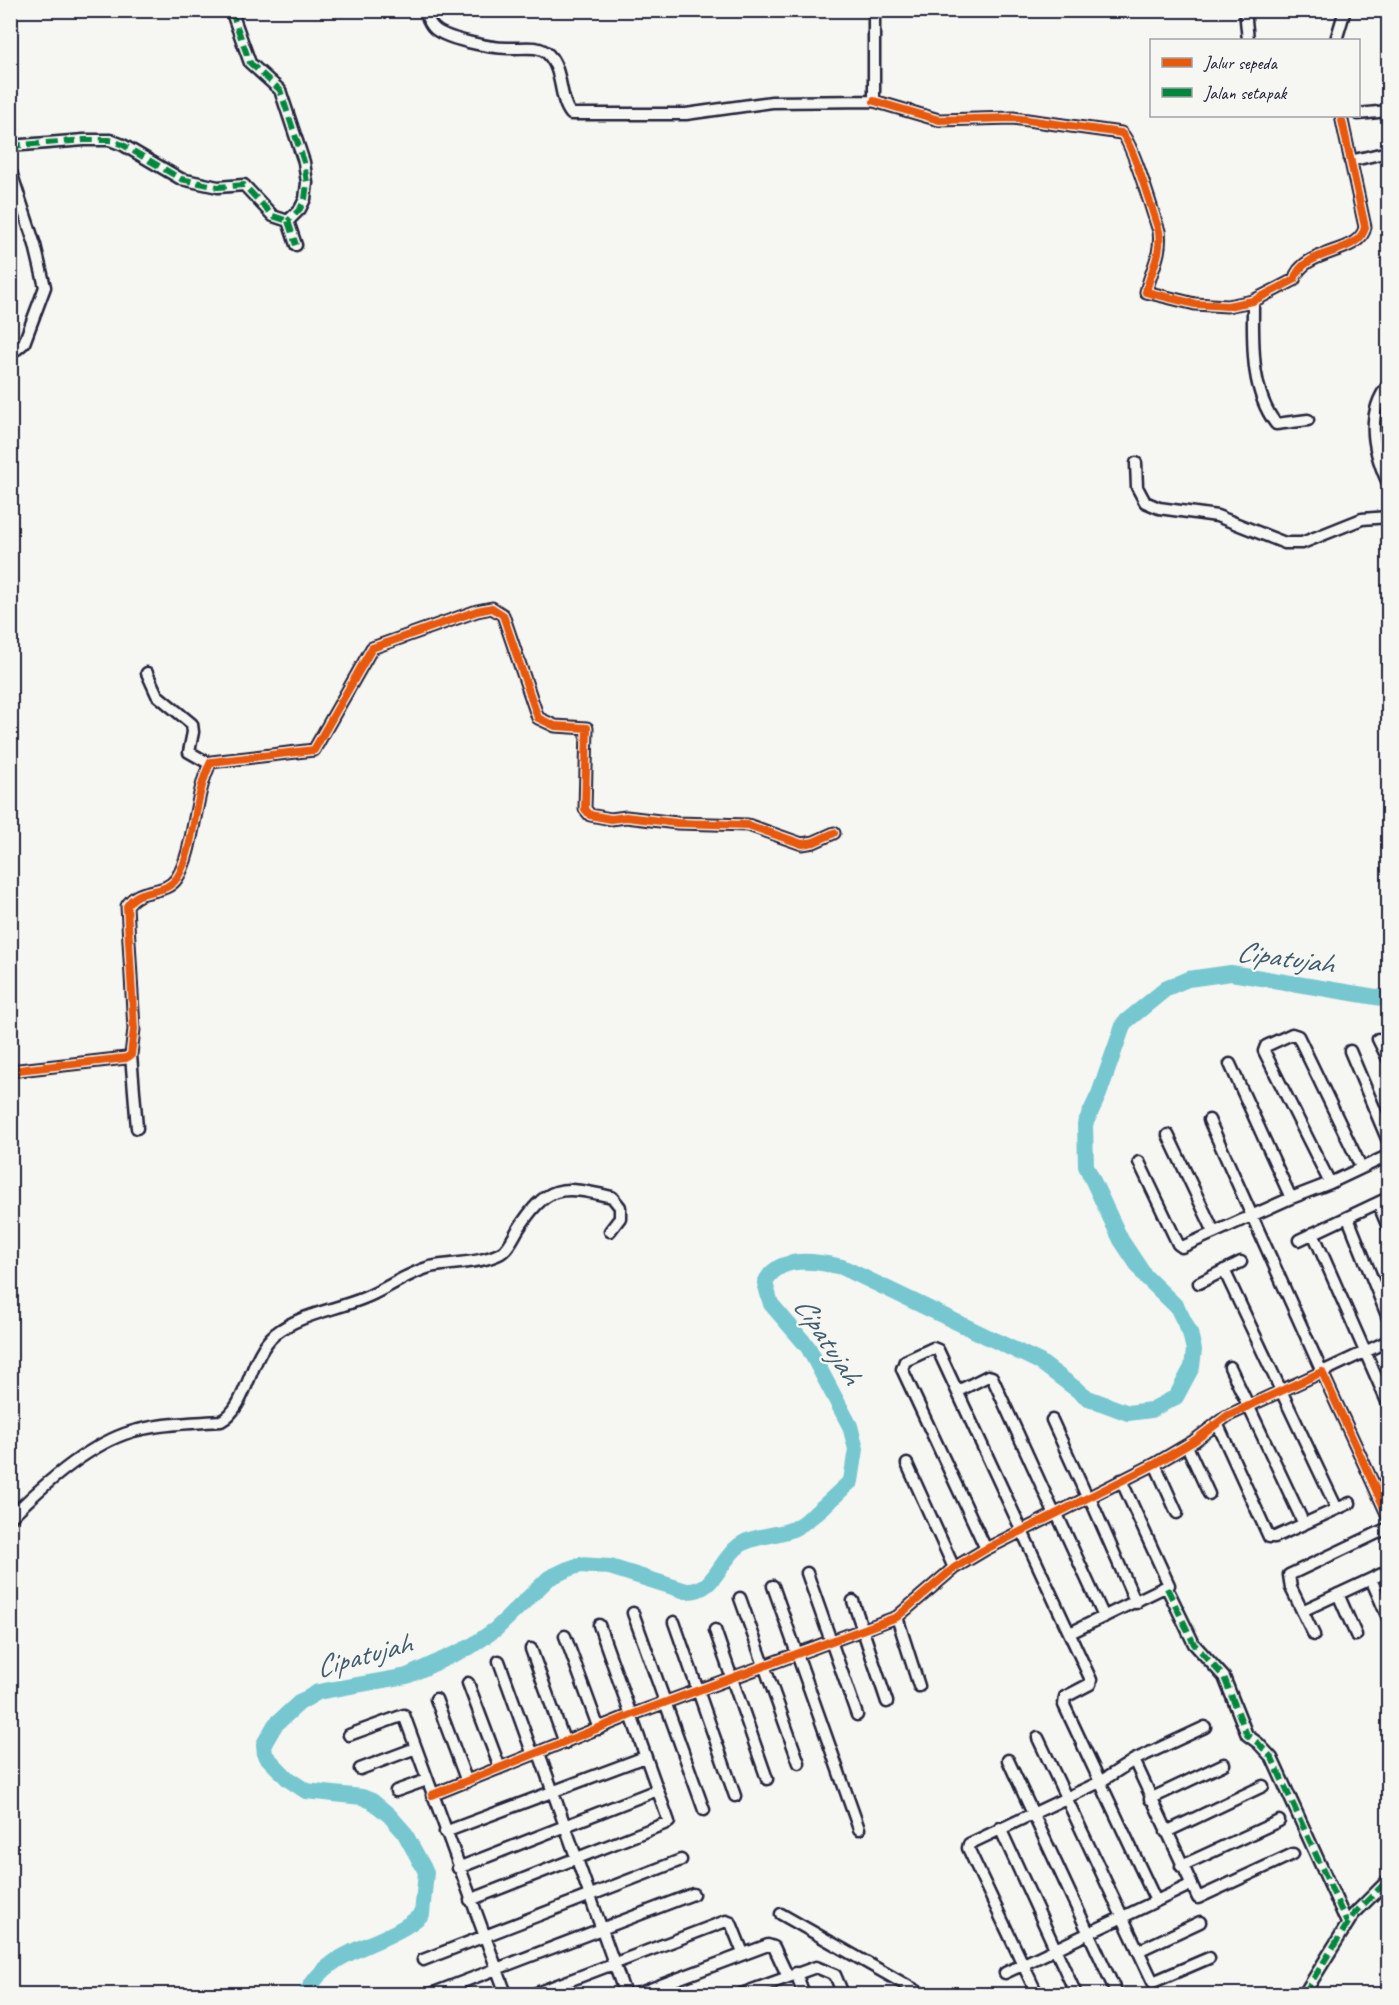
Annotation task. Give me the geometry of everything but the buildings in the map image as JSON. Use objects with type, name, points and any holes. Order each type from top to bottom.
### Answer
[{"type":"street","points":[[231,10],[249,63],[280,90],[303,162],[307,179],[305,199],[300,209],[288,221]]},
{"type":"street","points":[[424,10],[433,28],[465,42],[506,49],[538,48],[548,54],[558,71],[566,105],[573,115],[686,114],[772,102],[874,101],[939,120],[1013,118],[1121,133],[1131,150],[1159,231],[1160,244],[1157,263],[1146,292],[1195,304],[1227,306],[1253,301],[1294,280],[1297,271],[1310,260],[1357,241],[1362,236],[1365,227],[1341,117]]},
{"type":"street","points":[[874,10],[874,101]]},
{"type":"street","points":[[1245,10],[1248,39]]},
{"type":"street","points":[[1336,39],[1345,10]]},
{"type":"street","points":[[1360,114],[1389,111]]},
{"type":"street","points":[[10,146],[99,139],[117,142],[181,179],[218,187],[244,185],[271,214],[288,221],[296,245]]},
{"type":"street","points":[[1350,161],[1389,152]]},
{"type":"street","points":[[10,169],[35,245],[45,287],[24,343],[17,349],[10,348]]},
{"type":"street","points":[[1253,301],[1255,364],[1268,413],[1276,423],[1308,420]]},
{"type":"street","points":[[1389,385],[1376,406],[1373,423],[1375,445],[1389,483]]},
{"type":"street","points":[[1136,463],[1137,487],[1145,502],[1159,508],[1217,516],[1286,543],[1309,541],[1362,519],[1389,517]]},
{"type":"street","points":[[210,764],[217,761],[314,750],[372,648],[492,608],[503,615],[538,718],[555,726],[588,728],[585,809],[590,815],[611,819],[626,817],[678,823],[748,825],[802,844],[814,842],[834,833]]},
{"type":"street","points":[[147,673],[157,695],[192,724],[193,732],[188,746],[189,752],[210,764]]},
{"type":"street","points":[[137,1128],[131,1055],[134,1029],[127,906],[135,895],[170,885],[182,869],[210,764]]},
{"type":"street","points":[[1330,1183],[1264,1051],[1266,1046],[1296,1035],[1361,1167]]},
{"type":"street","points":[[1378,1038],[1389,1059]]},
{"type":"street","points":[[1350,1051],[1389,1140]]},
{"type":"street","points":[[10,1071],[126,1058],[131,1055]]},
{"type":"street","points":[[1230,1064],[1291,1198]]},
{"type":"street","points":[[1209,1120],[1389,1516]]},
{"type":"street","points":[[1168,1135],[1214,1232]]},
{"type":"street","points":[[1139,1162],[1180,1246],[1186,1246],[1291,1198],[1330,1183],[1361,1167],[1387,1159]]},
{"type":"street","points":[[10,1518],[67,1468],[103,1445],[136,1430],[221,1421],[231,1416],[240,1402],[247,1379],[274,1335],[309,1316],[367,1297],[407,1274],[432,1267],[489,1259],[504,1251],[529,1211],[545,1196],[566,1190],[582,1190],[612,1197],[620,1207],[620,1218],[610,1231]]},
{"type":"street","points":[[1299,1240],[1383,1201],[1389,1227]]},
{"type":"street","points":[[1348,1218],[1389,1318]]},
{"type":"street","points":[[1313,1233],[1389,1404]]},
{"type":"street","points":[[1199,1283],[1241,1262]]},
{"type":"street","points":[[1224,1270],[1337,1509]]},
{"type":"street","points":[[432,1795],[631,1715],[897,1617],[954,1568],[986,1549],[1155,1464],[1187,1446],[1217,1423],[1248,1406],[1389,1341]]},
{"type":"street","points":[[986,1549],[902,1364],[936,1349],[958,1391],[1091,1681],[1065,1697],[1063,1702],[1156,1901]]},
{"type":"street","points":[[1230,1367],[1304,1524]]},
{"type":"street","points":[[958,1391],[988,1376],[992,1377],[1104,1617]]},
{"type":"street","points":[[1053,1420],[1136,1603]]},
{"type":"street","points":[[1217,1423],[1268,1536],[1275,1537],[1350,1503]]},
{"type":"street","points":[[1187,1446],[1209,1494]]},
{"type":"street","points":[[907,1464],[954,1568]]},
{"type":"street","points":[[1155,1464],[1177,1513]]},
{"type":"street","points":[[1121,1480],[1169,1584],[1167,1588],[1194,1644],[1224,1677],[1247,1735],[1272,1758],[1347,1923]]},
{"type":"street","points":[[1314,1635],[1289,1582],[1290,1574],[1389,1528]]},
{"type":"street","points":[[1302,1611],[1386,1572]]},
{"type":"street","points":[[807,1573],[857,1715]]},
{"type":"street","points":[[1371,1579],[1389,1618]]},
{"type":"street","points":[[773,1586],[859,1829]]},
{"type":"street","points":[[1070,1633],[1167,1588]]},
{"type":"street","points":[[1338,1594],[1356,1635]]},
{"type":"street","points":[[740,1598],[799,1763]]},
{"type":"street","points":[[853,1601],[887,1702]]},
{"type":"street","points":[[633,1613],[704,1810]]},
{"type":"street","points":[[897,1617],[919,1686]]},
{"type":"street","points":[[674,1622],[735,1796]]},
{"type":"street","points":[[470,1900],[668,1824],[599,1625]]},
{"type":"street","points":[[715,1630],[767,1779]]},
{"type":"street","points":[[565,1636],[599,1729]]},
{"type":"street","points":[[531,1649],[565,1743]]},
{"type":"street","points":[[499,1661],[553,1791],[625,1995]]},
{"type":"street","points":[[468,1683],[500,1768]]},
{"type":"street","points":[[436,1699],[467,1782]]},
{"type":"street","points":[[349,1735],[404,1715],[506,1995]]},
{"type":"street","points":[[1037,1995],[968,1846],[1000,1828],[1100,1782],[1134,1760],[1205,1727]]},
{"type":"street","points":[[1038,1738],[1155,1983],[1209,1959]]},
{"type":"street","points":[[360,1769],[416,1748]]},
{"type":"street","points":[[445,1832],[645,1757]]},
{"type":"street","points":[[1008,1760],[1117,1995]]},
{"type":"street","points":[[1134,1760],[1197,1897],[1200,1898],[1293,1854]]},
{"type":"street","points":[[1150,1799],[1224,1764]]},
{"type":"street","points":[[396,1791],[427,1780]]},
{"type":"street","points":[[1166,1832],[1263,1786]]},
{"type":"street","points":[[458,1868],[657,1790]]},
{"type":"street","points":[[1181,1866],[1279,1821]]},
{"type":"street","points":[[1000,1828],[1076,1995]]},
{"type":"street","points":[[423,1960],[681,1860]]},
{"type":"street","points":[[1304,1995],[1347,1923],[1389,1880]]},
{"type":"street","points":[[1005,1973],[1191,1885]]},
{"type":"street","points":[[431,1995],[693,1894]]},
{"type":"street","points":[[781,1914],[922,1995]]},
{"type":"street","points":[[534,1995],[726,1921],[731,1923],[743,1953]]},
{"type":"street","points":[[1138,1951],[1200,1922]]},
{"type":"street","points":[[638,1995],[768,1945],[772,1946],[804,1995]]},
{"type":"street","points":[[741,1995],[766,1990],[792,1975],[813,1968],[823,1969],[836,1976],[843,1995]]},
{"type":"waterway","name":"Cipatujah","points":[[306,1994],[316,1978],[329,1966],[392,1934],[422,1914],[426,1872],[404,1832],[372,1801],[362,1797],[306,1791],[288,1779],[265,1755],[264,1744],[275,1725],[299,1703],[318,1692],[407,1676],[470,1647],[496,1629],[549,1578],[568,1569],[580,1565],[610,1567],[686,1591],[696,1590],[710,1581],[740,1545],[752,1539],[793,1529],[823,1507],[851,1481],[856,1449],[850,1426],[808,1347],[771,1304],[765,1283],[779,1267],[799,1262],[842,1267],[1040,1362],[1088,1398],[1128,1413],[1151,1410],[1176,1397],[1192,1367],[1194,1350],[1190,1333],[1177,1307],[1145,1276],[1121,1240],[1086,1166],[1085,1124],[1099,1094],[1124,1023],[1167,988],[1188,979],[1231,973],[1388,999]]},
{"type":"marked path","points":[[231,10],[250,63],[280,90],[304,162],[307,183],[305,199],[300,209],[288,221]]},
{"type":"marked path","points":[[10,146],[110,140],[123,145],[181,179],[218,187],[244,185],[273,216],[288,221]]},
{"type":"marked path","points":[[288,221],[296,245]]},
{"type":"marked path","points":[[1167,1588],[1194,1644],[1224,1677],[1247,1735],[1272,1758],[1347,1923]]},
{"type":"marked path","points":[[1304,1994],[1353,1915],[1388,1880]]},
{"type":"cycle path","points":[[874,101],[939,120],[1013,118],[1121,133],[1131,149],[1159,231],[1158,255],[1146,292],[1195,304],[1227,306],[1253,301],[1294,280],[1299,269],[1308,262],[1343,248],[1361,236],[1365,227],[1341,117]]},
{"type":"cycle path","points":[[10,1071],[126,1058],[131,1055],[134,1029],[127,906],[138,895],[166,887],[177,878],[188,852],[201,789],[211,762],[314,750],[372,648],[477,611],[492,608],[503,615],[538,718],[555,726],[587,728],[585,809],[590,815],[611,819],[626,817],[677,823],[748,825],[802,844],[814,842],[834,833]]},
{"type":"cycle path","points":[[432,1795],[631,1715],[897,1617],[954,1568],[986,1549],[1155,1464],[1194,1441],[1227,1416],[1322,1372],[1388,1516]]}]
